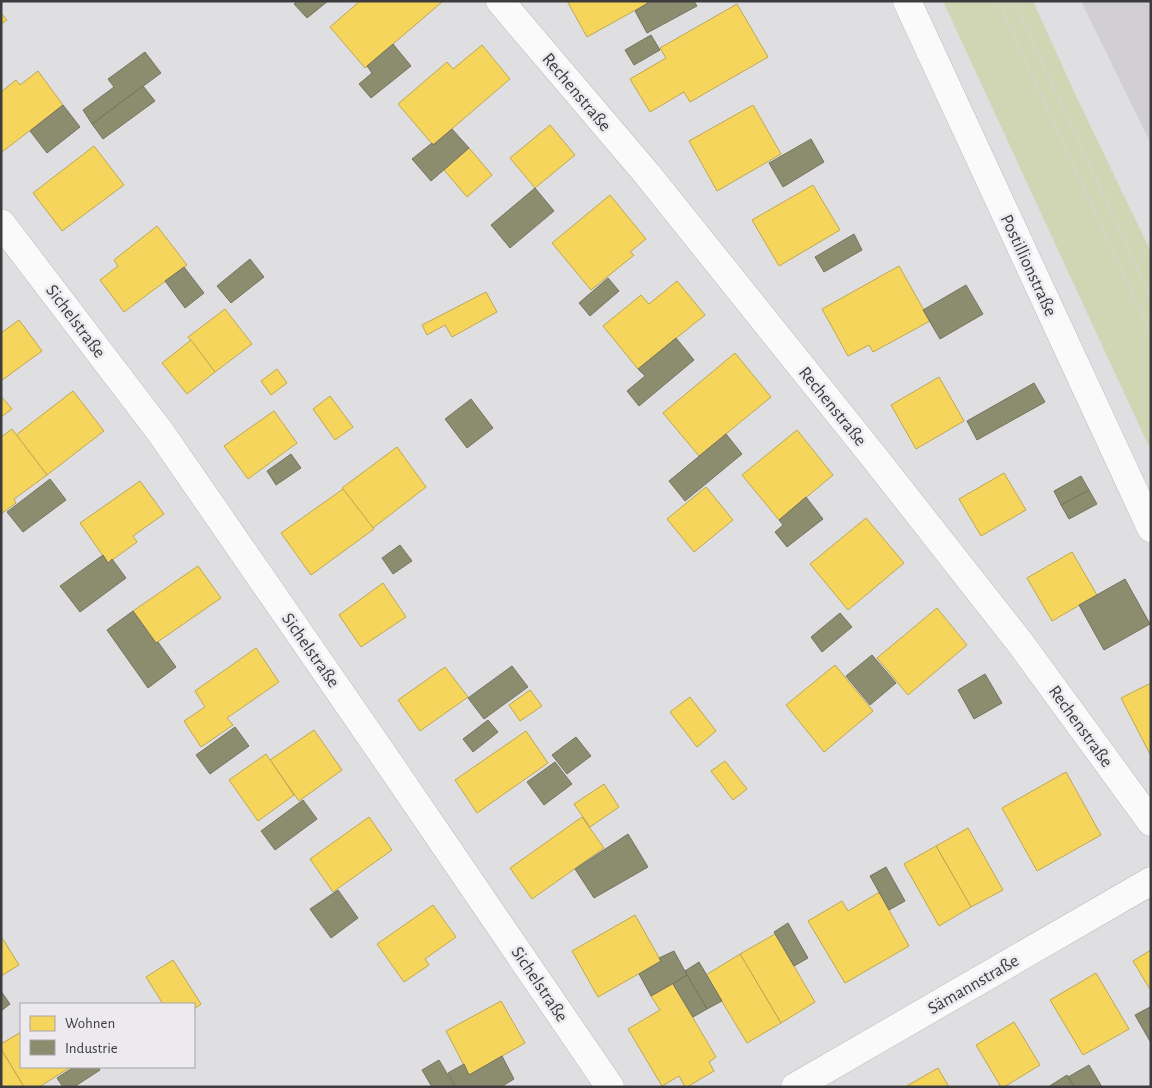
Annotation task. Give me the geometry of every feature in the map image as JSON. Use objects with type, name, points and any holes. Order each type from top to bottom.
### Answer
[{"type":"street","name":"Rechenstraße","points":[[500,1],[647,174],[874,457],[1021,644],[1151,822]]},
{"type":"street","name":"Postillionstraße","points":[[907,1],[1151,528]]},
{"type":"street","name":"Sichelstraße","points":[[1,223],[161,433],[610,1087]]},
{"type":"street","name":"Sämannstraße","points":[[795,1087],[1151,881]]},
{"type":"shaded area","points":[[1081,1],[1151,1],[1151,144]]},
{"type":"green space","points":[[943,1],[1033,1],[1076,96],[1151,252],[1151,451]]},
{"type":"building: Wohnen","points":[[360,1],[442,2],[365,68],[330,27]]},
{"type":"building: Wohnen","points":[[567,1],[647,1],[648,3],[587,37]]},
{"type":"building: Wohnen","points":[[737,4],[768,57],[690,102],[684,92],[650,112],[630,79],[666,58],[660,48]]},
{"type":"building: Wohnen","points":[[1,13],[7,20],[1,24]]},
{"type":"building: Wohnen","points":[[482,45],[510,79],[433,145],[398,104],[447,62],[453,69]]},
{"type":"building: Wohnen","points":[[38,71],[63,105],[2,152],[1,92],[16,80],[20,85]]},
{"type":"building: Wohnen","points":[[753,105],[781,154],[717,191],[689,141]]},
{"type":"building: Wohnen","points":[[550,125],[575,155],[535,188],[510,158]]},
{"type":"building: Wohnen","points":[[94,146],[124,185],[62,231],[33,193]]},
{"type":"building: Wohnen","points":[[469,148],[492,175],[467,197],[444,170]]},
{"type":"building: Wohnen","points":[[813,185],[840,230],[779,266],[752,220]]},
{"type":"building: Wohnen","points":[[610,195],[646,239],[630,252],[634,255],[591,290],[552,243]]},
{"type":"building: Wohnen","points":[[157,226],[187,265],[124,312],[100,280],[118,266],[114,260]]},
{"type":"building: Wohnen","points":[[899,266],[930,321],[873,352],[869,345],[848,356],[822,309]]},
{"type":"building: Wohnen","points":[[677,281],[705,315],[638,369],[603,326],[641,295],[649,304]]},
{"type":"building: Wohnen","points":[[486,292],[497,312],[452,337],[445,325],[427,335],[422,325]]},
{"type":"building: Wohnen","points":[[225,309],[252,344],[215,372],[188,337]]},
{"type":"building: Wohnen","points":[[19,320],[42,351],[1,381],[1,333]]},
{"type":"building: Wohnen","points":[[191,340],[215,372],[187,394],[162,363]]},
{"type":"building: Wohnen","points":[[735,353],[771,397],[699,456],[663,413]]},
{"type":"building: Wohnen","points":[[277,369],[287,383],[271,395],[261,381]]},
{"type":"building: Wohnen","points":[[939,377],[964,421],[916,449],[891,405]]},
{"type":"building: Wohnen","points":[[73,391],[104,431],[47,475],[16,435]]},
{"type":"building: Wohnen","points":[[1,396],[12,409],[1,417]]},
{"type":"building: Wohnen","points":[[330,396],[353,427],[335,440],[313,409]]},
{"type":"building: Wohnen","points":[[274,411],[297,443],[248,479],[224,446]]},
{"type":"building: Wohnen","points":[[12,429],[47,475],[14,499],[16,503],[1,514],[1,437]]},
{"type":"building: Wohnen","points":[[797,430],[833,475],[779,520],[742,475]]},
{"type":"building: Wohnen","points":[[397,447],[426,487],[373,528],[342,488]]},
{"type":"building: Wohnen","points":[[1004,473],[1026,510],[981,536],[959,499]]},
{"type":"building: Wohnen","points":[[140,481],[164,514],[133,536],[137,542],[108,563],[80,523]]},
{"type":"building: Wohnen","points":[[706,487],[733,520],[694,552],[667,519]]},
{"type":"building: Wohnen","points":[[343,489],[374,529],[311,575],[281,533]]},
{"type":"building: Wohnen","points":[[866,518],[904,563],[848,610],[810,564]]},
{"type":"building: Wohnen","points":[[1072,552],[1097,595],[1052,621],[1027,578]]},
{"type":"building: Wohnen","points":[[198,566],[221,598],[156,643],[133,611]]},
{"type":"building: Wohnen","points":[[383,583],[406,617],[361,647],[339,615]]},
{"type":"building: Wohnen","points":[[937,608],[967,645],[908,695],[877,658]]},
{"type":"building: Wohnen","points":[[256,648],[279,682],[227,718],[233,725],[201,747],[184,721],[205,707],[195,691]]},
{"type":"building: Wohnen","points":[[835,665],[873,711],[824,752],[786,705]]},
{"type":"building: Wohnen","points":[[445,667],[468,697],[420,731],[398,700]]},
{"type":"building: Wohnen","points":[[1151,683],[1151,754],[1150,754],[1121,698]]},
{"type":"building: Wohnen","points":[[530,690],[542,706],[520,721],[509,705]]},
{"type":"building: Wohnen","points":[[690,697],[716,731],[697,747],[670,712]]},
{"type":"building: Wohnen","points":[[314,730],[342,770],[299,801],[270,760]]},
{"type":"building: Wohnen","points":[[526,731],[548,763],[477,813],[455,780]]},
{"type":"building: Wohnen","points":[[266,754],[294,795],[258,821],[229,780]]},
{"type":"building: Wohnen","points":[[725,761],[747,789],[733,800],[711,771]]},
{"type":"building: Wohnen","points":[[1066,772],[1101,835],[1037,871],[1002,808]]},
{"type":"building: Wohnen","points":[[604,784],[619,807],[590,827],[574,804]]},
{"type":"building: Wohnen","points":[[369,817],[392,850],[333,892],[310,859]]},
{"type":"building: Wohnen","points":[[582,817],[604,848],[532,899],[510,868]]},
{"type":"building: Wohnen","points":[[968,828],[1003,890],[971,907],[936,846]]},
{"type":"building: Wohnen","points":[[936,846],[971,907],[939,926],[904,864]]},
{"type":"building: Wohnen","points":[[878,893],[909,946],[845,983],[808,921],[842,901],[848,911]]},
{"type":"building: Wohnen","points":[[433,905],[456,937],[425,959],[429,965],[404,982],[377,944]]},
{"type":"building: Wohnen","points":[[635,915],[661,961],[598,997],[572,951]]},
{"type":"building: Wohnen","points":[[775,934],[815,1002],[781,1023],[740,954]]},
{"type":"building: Wohnen","points":[[1,936],[19,965],[1,976]]},
{"type":"building: Wohnen","points":[[1151,950],[1151,991],[1133,961]]},
{"type":"building: Wohnen","points":[[740,954],[781,1023],[747,1043],[706,975]]},
{"type":"building: Wohnen","points":[[173,960],[201,1004],[195,1008],[195,1003],[162,1003],[146,977]]},
{"type":"building: Wohnen","points":[[1096,973],[1129,1029],[1083,1055],[1050,1000]]},
{"type":"building: Wohnen","points":[[673,984],[716,1057],[709,1062],[714,1071],[687,1087],[685,1087],[679,1076],[662,1086],[628,1029],[660,1010],[651,996]]},
{"type":"building: Wohnen","points":[[501,1001],[525,1043],[469,1075],[446,1031]]},
{"type":"building: Wohnen","points":[[1014,1022],[1040,1065],[1001,1087],[976,1045]]},
{"type":"building: Wohnen","points":[[20,1033],[20,1068],[69,1068],[39,1087],[24,1087],[1,1049],[1,1044]]},
{"type":"building: Wohnen","points":[[1,1049],[24,1087],[1,1087]]},
{"type":"building: Wohnen","points":[[938,1068],[949,1087],[905,1087]]},
{"type":"building: Industrie","points":[[297,1],[328,1],[307,18],[294,4]]},
{"type":"building: Industrie","points":[[647,1],[694,1],[697,6],[647,33],[635,11],[648,3]]},
{"type":"building: Industrie","points":[[651,35],[660,50],[634,65],[625,50]]},
{"type":"building: Industrie","points":[[393,44],[411,66],[371,98],[359,84],[372,73],[367,66]]},
{"type":"building: Industrie","points":[[145,52],[161,73],[92,124],[83,110],[114,87],[108,79]]},
{"type":"building: Industrie","points":[[143,86],[155,101],[103,139],[92,124]]},
{"type":"building: Industrie","points":[[63,105],[80,127],[47,153],[30,131]]},
{"type":"building: Industrie","points":[[452,129],[469,148],[431,181],[412,159]]},
{"type":"building: Industrie","points":[[811,139],[824,162],[783,187],[769,163]]},
{"type":"building: Industrie","points":[[535,188],[554,211],[510,248],[491,225]]},
{"type":"building: Industrie","points":[[854,234],[862,250],[824,272],[815,257]]},
{"type":"building: Industrie","points":[[250,259],[264,277],[231,303],[217,286]]},
{"type":"building: Industrie","points":[[184,267],[204,293],[185,308],[165,281]]},
{"type":"building: Industrie","points":[[608,278],[619,291],[590,316],[579,303]]},
{"type":"building: Industrie","points":[[966,285],[983,314],[940,339],[923,310]]},
{"type":"building: Industrie","points":[[676,338],[694,360],[639,406],[627,391],[645,376],[638,369]]},
{"type":"building: Industrie","points":[[1034,383],[1045,402],[977,440],[967,421]]},
{"type":"building: Industrie","points":[[471,399],[493,428],[467,448],[445,419]]},
{"type":"building: Industrie","points":[[726,434],[742,454],[685,501],[669,481]]},
{"type":"building: Industrie","points":[[291,454],[301,468],[276,485],[267,471]]},
{"type":"building: Industrie","points":[[1081,476],[1089,490],[1061,505],[1054,491]]},
{"type":"building: Industrie","points":[[50,479],[66,500],[23,532],[7,512]]},
{"type":"building: Industrie","points":[[1089,490],[1097,504],[1069,519],[1061,505]]},
{"type":"building: Industrie","points":[[806,497],[823,519],[787,547],[775,532],[783,525],[779,520]]},
{"type":"building: Industrie","points":[[400,545],[412,561],[393,574],[382,558]]},
{"type":"building: Industrie","points":[[103,555],[108,563],[112,559],[126,578],[80,612],[60,586]]},
{"type":"building: Industrie","points":[[1125,579],[1150,624],[1104,650],[1079,605]]},
{"type":"building: Industrie","points":[[133,611],[176,667],[148,688],[107,630]]},
{"type":"building: Industrie","points":[[840,613],[852,627],[822,652],[811,637]]},
{"type":"building: Industrie","points":[[872,655],[896,683],[870,705],[846,676]]},
{"type":"building: Industrie","points":[[512,666],[528,687],[484,719],[468,698]]},
{"type":"building: Industrie","points":[[985,674],[1002,703],[974,719],[958,690]]},
{"type":"building: Industrie","points":[[488,720],[498,732],[473,752],[463,739]]},
{"type":"building: Industrie","points":[[235,727],[249,746],[210,774],[196,755]]},
{"type":"building: Industrie","points":[[576,737],[591,756],[567,774],[552,755]]},
{"type":"building: Industrie","points":[[555,762],[572,784],[544,805],[527,782]]},
{"type":"building: Industrie","points":[[303,800],[317,819],[275,850],[261,831]]},
{"type":"building: Industrie","points":[[628,834],[648,867],[594,898],[575,869]]},
{"type":"building: Industrie","points":[[886,867],[905,901],[889,910],[870,876]]},
{"type":"building: Industrie","points":[[338,890],[358,918],[331,938],[310,909]]},
{"type":"building: Industrie","points":[[788,923],[808,958],[794,966],[774,932]]},
{"type":"building: Industrie","points":[[674,951],[687,975],[651,996],[639,974],[661,961],[659,958]]},
{"type":"building: Industrie","points":[[699,962],[722,1001],[707,1009],[685,971]]},
{"type":"building: Industrie","points":[[687,975],[707,1009],[693,1017],[673,984]]},
{"type":"building: Industrie","points":[[1,991],[10,1004],[1,1011]]},
{"type":"building: Industrie","points":[[1151,1008],[1151,1043],[1135,1015]]},
{"type":"building: Industrie","points":[[502,1056],[514,1079],[501,1087],[456,1087],[448,1073],[464,1064],[469,1075]]},
{"type":"building: Industrie","points":[[439,1060],[455,1087],[432,1087],[422,1070]]},
{"type":"building: Industrie","points":[[1089,1065],[1102,1087],[1074,1087],[1068,1077]]},
{"type":"building: Industrie","points":[[72,1068],[99,1068],[100,1070],[74,1087],[63,1087],[57,1078]]},
{"type":"building: Industrie","points":[[1067,1075],[1074,1087],[1048,1087]]},
{"type":"tram line","points":[[998,1],[1151,334]]},
{"type":"tram line","points":[[1014,1],[1151,298]]}]
